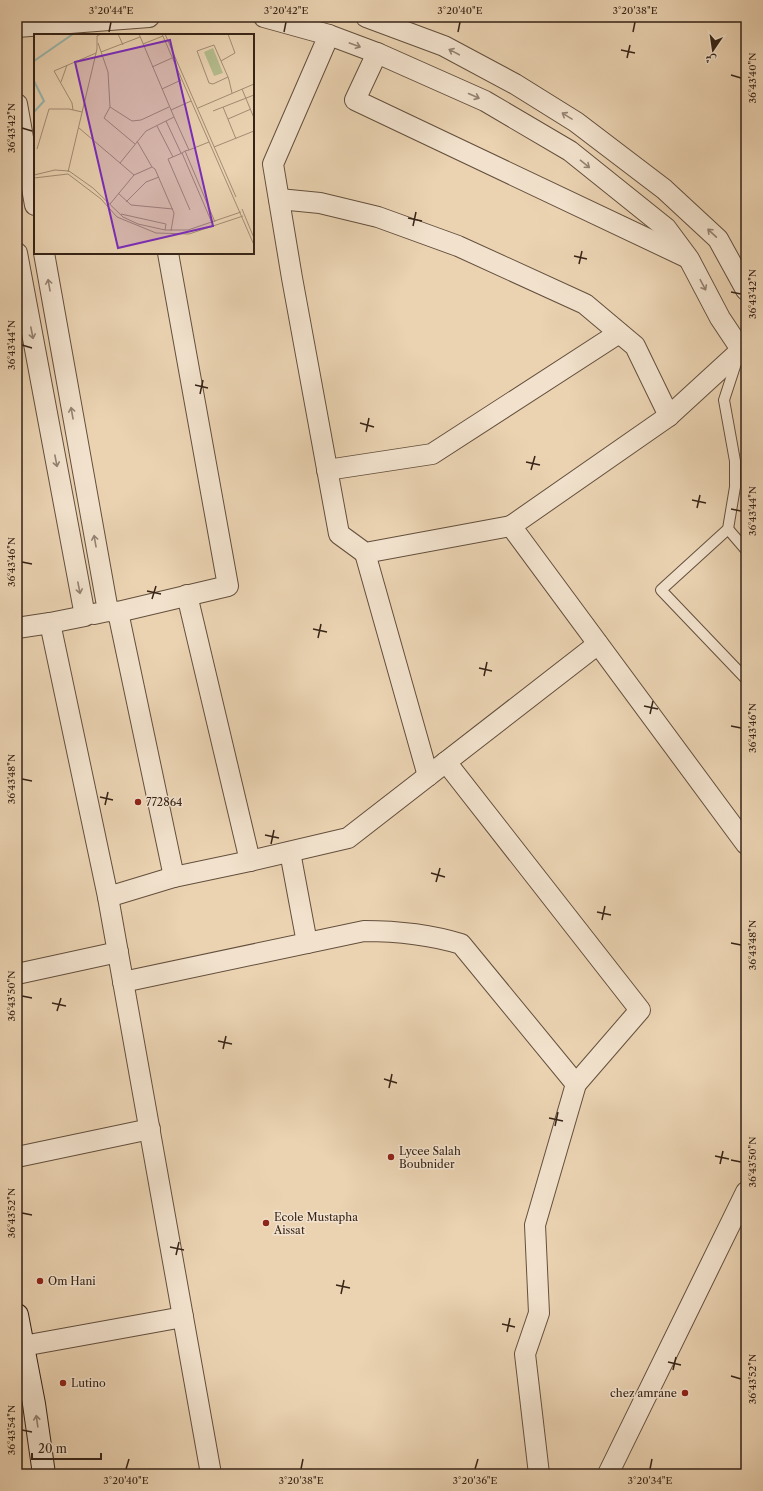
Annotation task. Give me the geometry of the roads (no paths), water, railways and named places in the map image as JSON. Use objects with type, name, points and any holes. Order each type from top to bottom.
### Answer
[{"type":"main road","points":[[17,1315],[34,1404],[44,1474]]},
{"type":"street","points":[[17,27],[149,17]]},
{"type":"street","points":[[264,17],[329,35],[377,53],[485,101],[570,151],[666,228],[689,258],[720,318],[743,353],[669,416],[511,526],[366,553]]},
{"type":"street","points":[[366,17],[444,46],[515,84],[576,122],[664,189],[718,239],[746,290]]},
{"type":"street","points":[[329,35],[273,164],[292,278],[339,534],[366,553],[428,776]]},
{"type":"street","points":[[377,53],[356,100],[689,258]]},
{"type":"street","points":[[17,104],[34,199]]},
{"type":"street","points":[[279,198],[320,203],[378,217],[458,246],[585,304],[635,346],[669,416]]},
{"type":"street","points":[[17,253],[84,616]]},
{"type":"street","points":[[44,254],[113,612],[174,877]]},
{"type":"street","points":[[17,628],[113,612],[228,586],[168,254]]},
{"type":"street","points":[[327,470],[432,454],[619,333]]},
{"type":"street","points":[[511,526],[746,844]]},
{"type":"street","points":[[187,595],[250,861]]},
{"type":"street","points":[[50,623],[108,897],[211,1474]]},
{"type":"street","points":[[108,897],[174,877],[348,838],[598,644]]},
{"type":"street","points":[[446,762],[640,1010],[576,1084],[535,1225],[539,1313],[525,1354],[539,1474]]},
{"type":"street","points":[[290,852],[307,943]]},
{"type":"street","points":[[123,982],[364,931],[388,931],[435,936],[461,944],[576,1084]]},
{"type":"street","points":[[17,974],[118,952]]},
{"type":"street","points":[[17,1157],[150,1129]]},
{"type":"street","points":[[608,1474],[746,1192]]},
{"type":"street","points":[[23,1346],[183,1317]]},
{"type":"lane","points":[[743,353],[724,400],[735,461],[734,487],[728,529],[660,590],[746,679]]},
{"type":"lane","points":[[728,529],[746,550]]},
{"type":"place","name":"772864","points":[[138,802]]},
{"type":"place","name":"Lycee Salah Boubnider","points":[[391,1157]]},
{"type":"place","name":"Ecole Mustapha Aissat","points":[[266,1223]]},
{"type":"place","name":"Om Hani","points":[[40,1281]]},
{"type":"place","name":"Lutino","points":[[63,1383]]},
{"type":"place","name":"chez amrane","points":[[685,1393]]}]
